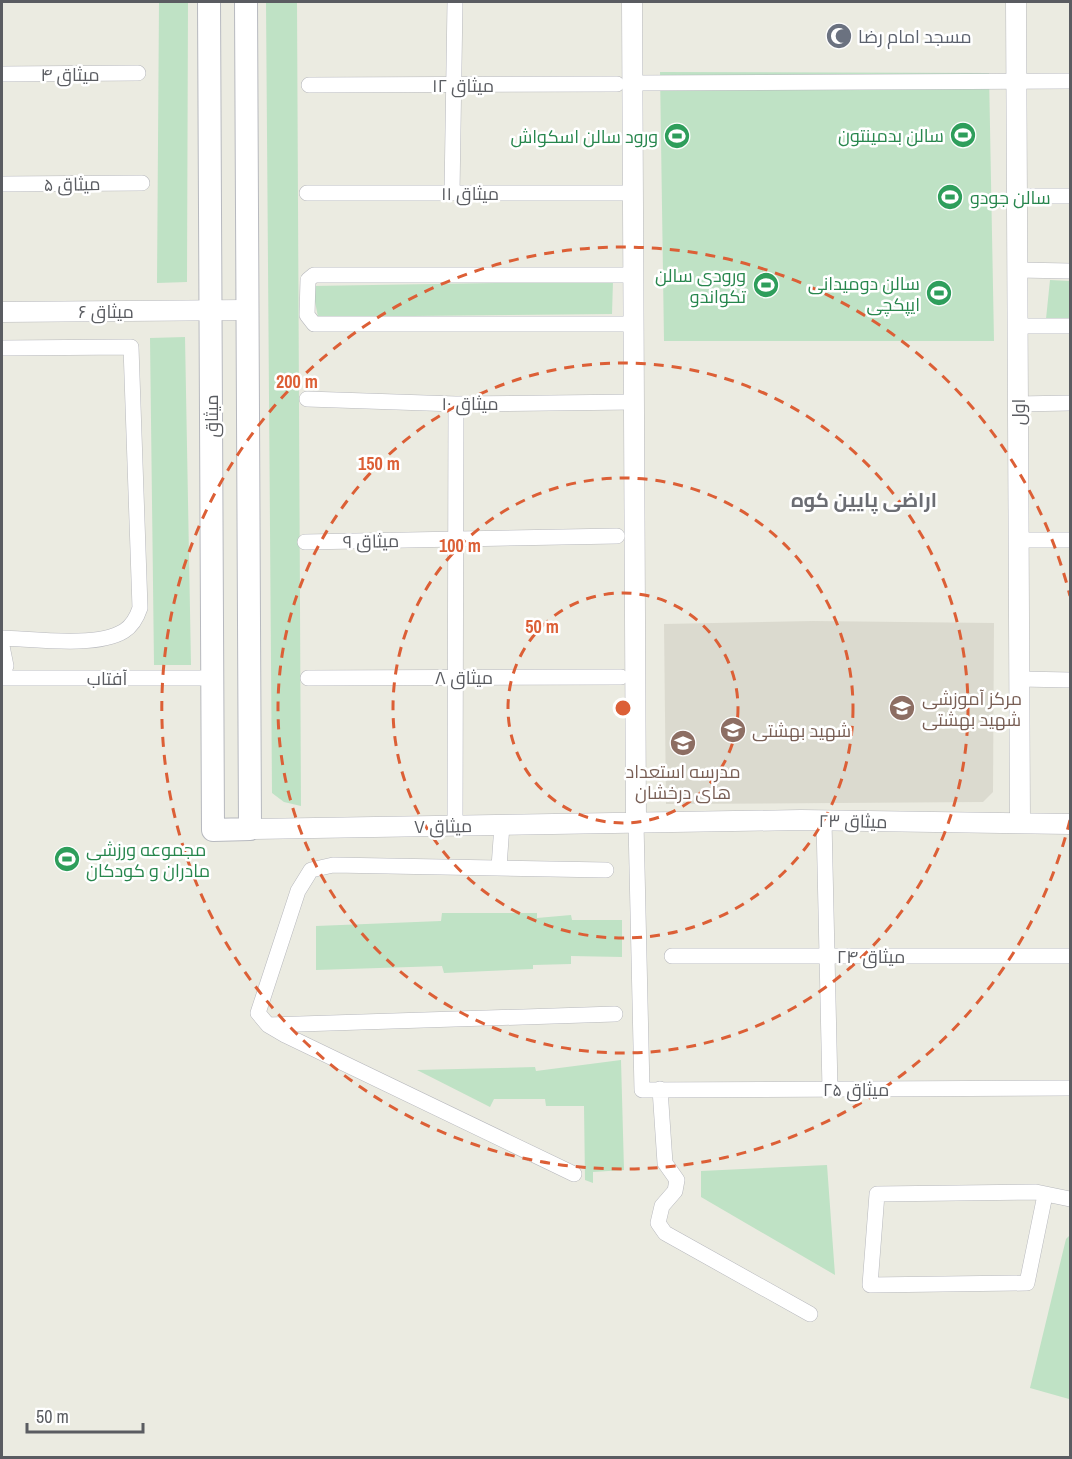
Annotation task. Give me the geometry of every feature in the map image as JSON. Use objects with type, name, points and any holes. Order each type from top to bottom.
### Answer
[{"type":"main road","name":"میثاق","points":[[209,2],[213,830],[250,829],[246,2]]},
{"type":"street","points":[[452,193],[455,2]]},
{"type":"street","points":[[632,2],[625,84],[633,193],[636,823]]},
{"type":"street","name":"اول","points":[[1016,2],[1020,824]]},
{"type":"street","name":"میثاق ۴","points":[[2,74],[138,73]]},
{"type":"street","name":"میثاق ۱۲","points":[[309,85],[1071,81]]},
{"type":"street","name":"میثاق ۵","points":[[2,184],[142,183]]},
{"type":"street","name":"میثاق ۱۱","points":[[307,193],[633,193]]},
{"type":"street","points":[[1017,196],[1071,196]]},
{"type":"street","points":[[1018,270],[1071,271]]},
{"type":"street","points":[[633,275],[314,275],[308,280],[307,315],[314,324],[634,324]]},
{"type":"street","name":"میثاق ۶","points":[[2,312],[248,310]]},
{"type":"street","points":[[1019,326],[1071,326]]},
{"type":"street","points":[[2,348],[131,347],[140,608],[136,619],[125,630],[110,637],[91,640],[2,638]]},
{"type":"street","name":"میثاق ۱۰","points":[[307,399],[456,404],[634,402]]},
{"type":"street","points":[[1018,404],[1071,403]]},
{"type":"street","points":[[455,826],[456,404]]},
{"type":"street","name":"میثاق ۹","points":[[305,542],[617,536]]},
{"type":"street","points":[[1019,540],[1071,540]]},
{"type":"street","points":[[2,646],[6,666],[2,673]]},
{"type":"street","name":"میثاق ۸","points":[[308,678],[621,677]]},
{"type":"street","name":"آفتاب","points":[[2,678],[213,678]]},
{"type":"street","points":[[1020,679],[1071,680]]},
{"type":"street","points":[[824,820],[830,1089]]},
{"type":"street","name":"میثاق ۲۳","points":[[636,823],[824,820],[1071,824]]},
{"type":"street","name":"میثاق ۷","points":[[250,829],[636,823]]},
{"type":"street","name":"میثاق ۲۵","points":[[636,823],[642,1089],[1071,1088]]},
{"type":"street","points":[[499,867],[502,825]]},
{"type":"street","points":[[574,1174],[268,1025],[258,1013],[298,891],[311,870],[333,865],[606,870]]},
{"type":"street","name":"میثاق ۲۴","points":[[672,956],[1071,956]]},
{"type":"street","points":[[268,1025],[615,1014]]},
{"type":"street","points":[[660,1089],[665,1164],[677,1179],[675,1191],[662,1206],[658,1223],[665,1233],[810,1314]]},
{"type":"street","points":[[1045,1194],[1027,1283],[870,1285],[877,1194],[1045,1194],[1071,1199]]},
{"type":"shaded area","points":[[813,621],[994,623],[993,792],[983,802],[666,804],[664,624]]},
{"type":"green space","points":[[159,2],[188,2],[187,282],[157,283]]},
{"type":"green space","points":[[266,2],[297,2],[301,806],[284,802],[272,793]]},
{"type":"green space","points":[[660,72],[989,73],[994,341],[664,341]]},
{"type":"green space","points":[[1050,280],[1070,281],[1070,319],[1046,319]]},
{"type":"green space","points":[[613,281],[612,314],[318,317],[312,286]]},
{"type":"green space","points":[[185,337],[191,665],[154,665],[150,338]]},
{"type":"green space","points":[[442,913],[537,913],[537,918],[571,915],[572,920],[622,920],[622,957],[571,956],[571,964],[533,965],[533,969],[444,973],[442,966],[316,970],[316,926],[441,921]]},
{"type":"green space","points":[[621,1060],[624,1170],[593,1172],[593,1183],[585,1180],[584,1106],[546,1106],[545,1099],[494,1099],[490,1107],[417,1070],[535,1067],[536,1071]]},
{"type":"green space","points":[[827,1165],[835,1275],[701,1197],[701,1171]]},
{"type":"green space","points":[[1070,1235],[1069,1399],[1030,1388],[1066,1239]]},
{"type":"place","name":"مسجد امام رضا","points":[[839,36]]},
{"type":"place","name":"سالن بدمینتون","points":[[963,135]]},
{"type":"place","name":"ورود سالن اسکواش","points":[[677,136]]},
{"type":"place","name":"سالن جودو","points":[[950,197]]},
{"type":"place","name":"ورودی سالن تکواندو","points":[[766,285]]},
{"type":"place","name":"سالن دومیدانی ایپکچی","points":[[939,293]]},
{"type":"place","name":"مرکز آموزشی شهید بهشتی","points":[[902,708]]},
{"type":"place","name":"شهید بهشتی","points":[[733,730]]},
{"type":"place","name":"مدرسه استعداد های درخشان","points":[[683,743]]},
{"type":"place","name":"مجموعه ورزشی مادران و کودکان","points":[[67,859]]},
{"type":"district","name":"اراضی پایین کوه","points":[[864,499]]}]
